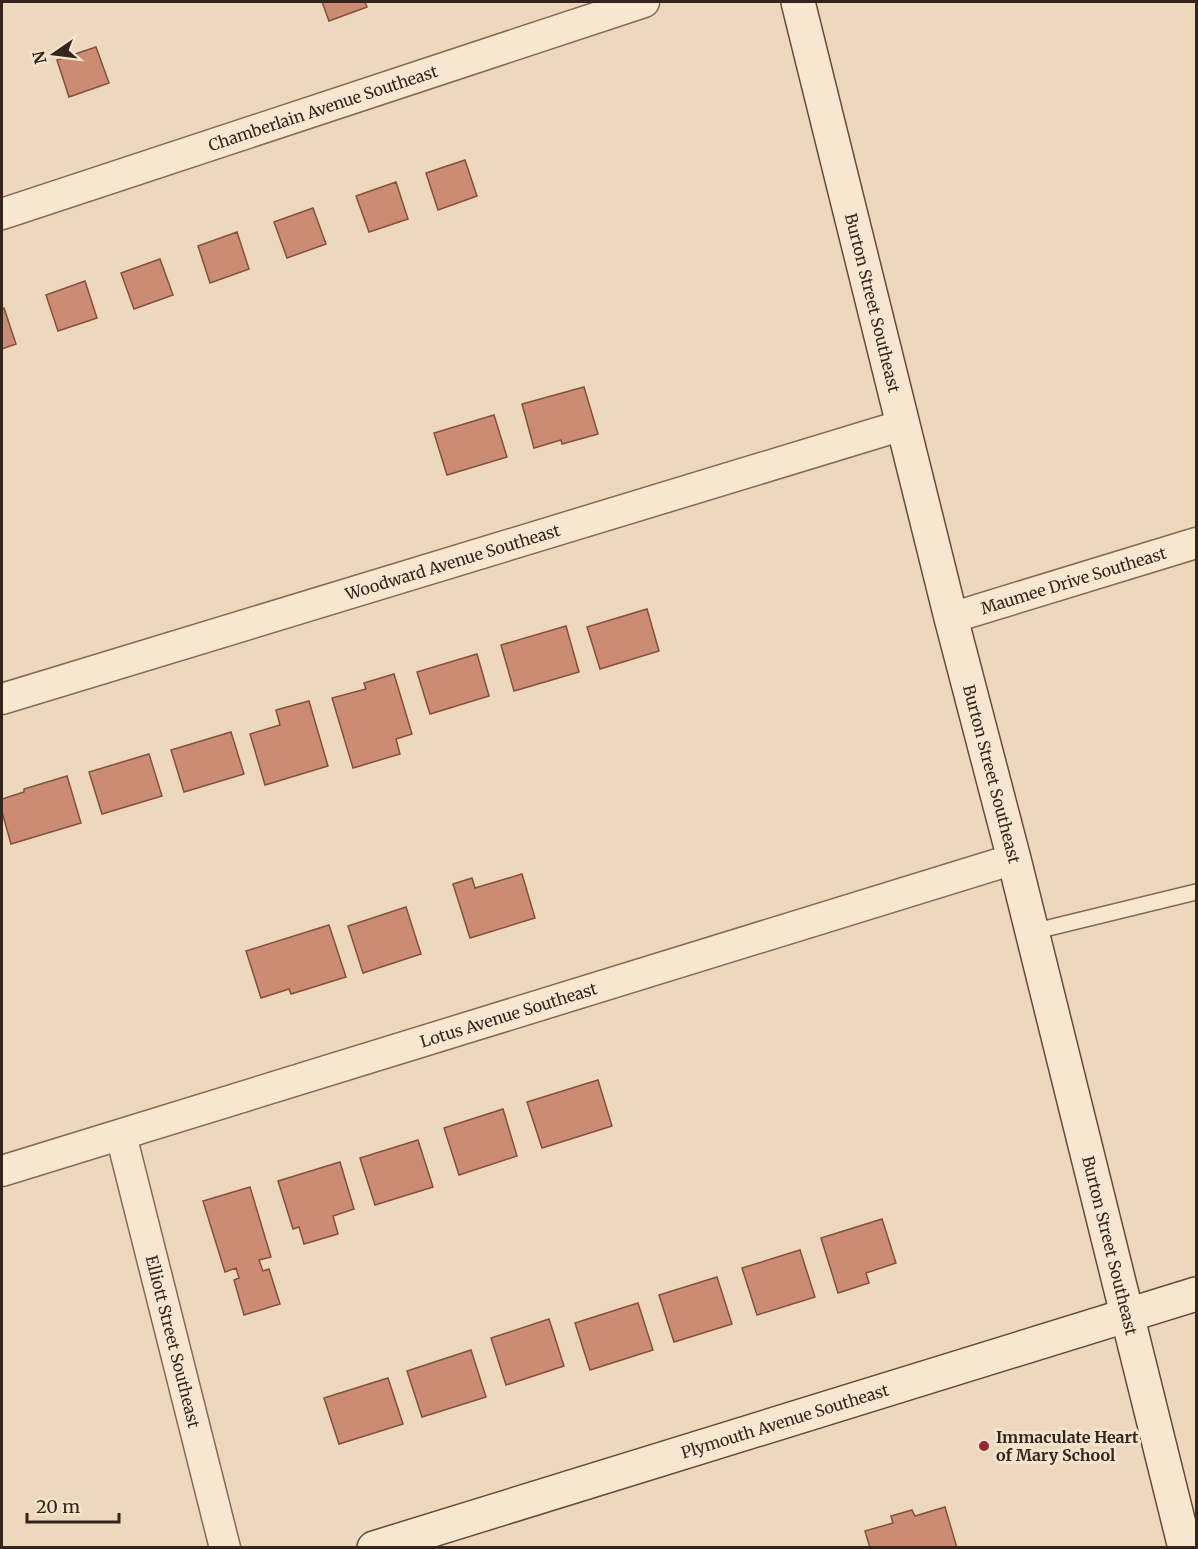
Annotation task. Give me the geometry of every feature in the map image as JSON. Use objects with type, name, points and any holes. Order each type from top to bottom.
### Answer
[{"type":"main road","name":"Burton Street Southeast","points":[[798,2],[1185,1548]]},
{"type":"main road","name":"Plymouth Avenue Southeast","points":[[374,1548],[1197,1294]]},
{"type":"street","name":"Chamberlain Avenue Southeast","points":[[2,214],[644,2]]},
{"type":"street","name":"Woodward Avenue Southeast","points":[[2,699],[903,425]]},
{"type":"street","name":"Maumee Drive Southeast","points":[[951,618],[1197,543]]},
{"type":"street","name":"Lotus Avenue Southeast","points":[[2,1172],[1014,859]]},
{"type":"street","name":"Elliott Street Southeast","points":[[121,1135],[225,1548]]},
{"type":"lane","points":[[1032,932],[1197,892]]},
{"type":"building","points":[[322,2],[365,2],[367,7],[329,21]]},
{"type":"building","points":[[96,47],[109,83],[69,97],[57,60]]},
{"type":"building","points":[[465,160],[477,196],[438,210],[426,173]]},
{"type":"building","points":[[396,182],[408,219],[369,232],[356,196]]},
{"type":"building","points":[[313,208],[326,244],[287,258],[274,222]]},
{"type":"building","points":[[237,232],[249,269],[210,283],[198,246]]},
{"type":"building","points":[[160,259],[173,295],[134,309],[121,273]]},
{"type":"building","points":[[85,281],[97,318],[58,331],[46,295]]},
{"type":"building","points":[[4,308],[16,344],[2,349],[2,309]]},
{"type":"building","points":[[584,387],[598,434],[562,444],[561,440],[534,448],[522,404]]},
{"type":"building","points":[[494,415],[507,457],[447,475],[434,433]]},
{"type":"building","points":[[647,609],[659,651],[600,669],[587,627]]},
{"type":"building","points":[[566,626],[579,672],[514,691],[501,645]]},
{"type":"building","points":[[477,654],[489,696],[430,714],[417,672]]},
{"type":"building","points":[[394,674],[412,734],[396,739],[400,754],[353,768],[332,698],[366,689],[364,683]]},
{"type":"building","points":[[309,701],[328,766],[265,785],[250,734],[280,725],[276,710]]},
{"type":"building","points":[[231,732],[244,774],[184,792],[171,750]]},
{"type":"building","points":[[149,754],[162,796],[102,814],[89,772]]},
{"type":"building","points":[[67,776],[81,823],[11,844],[2,812],[2,799],[24,792],[24,789]]},
{"type":"building","points":[[522,874],[535,918],[470,938],[453,884],[472,878],[475,888]]},
{"type":"building","points":[[406,907],[421,954],[363,973],[348,926]]},
{"type":"building","points":[[329,925],[346,977],[291,994],[289,989],[261,998],[246,951]]},
{"type":"building","points":[[598,1080],[612,1126],[542,1148],[527,1102]]},
{"type":"building","points":[[503,1109],[517,1156],[459,1175],[444,1128]]},
{"type":"building","points":[[418,1140],[433,1187],[375,1205],[360,1158]]},
{"type":"building","points":[[340,1162],[354,1209],[333,1216],[338,1234],[304,1244],[299,1227],[293,1229],[278,1181]]},
{"type":"building","points":[[250,1187],[271,1257],[259,1260],[263,1271],[269,1269],[280,1304],[244,1315],[234,1280],[239,1278],[236,1268],[225,1272],[203,1201]]},
{"type":"building","points":[[882,1219],[896,1263],[866,1273],[869,1283],[838,1293],[821,1238]]},
{"type":"building","points":[[800,1250],[815,1297],[757,1315],[742,1268]]},
{"type":"building","points":[[717,1277],[732,1324],[674,1342],[659,1295]]},
{"type":"building","points":[[638,1303],[653,1350],[590,1370],[575,1323]]},
{"type":"building","points":[[549,1319],[564,1366],[506,1385],[491,1338]]},
{"type":"building","points":[[471,1350],[486,1397],[422,1417],[407,1371]]},
{"type":"building","points":[[388,1378],[403,1424],[339,1444],[324,1398]]},
{"type":"building","points":[[945,1507],[957,1548],[870,1548],[865,1531],[893,1523],[891,1516],[912,1510],[915,1516]]},
{"type":"place","name":"Immaculate Heart of Mary School","points":[[984,1446]]}]
